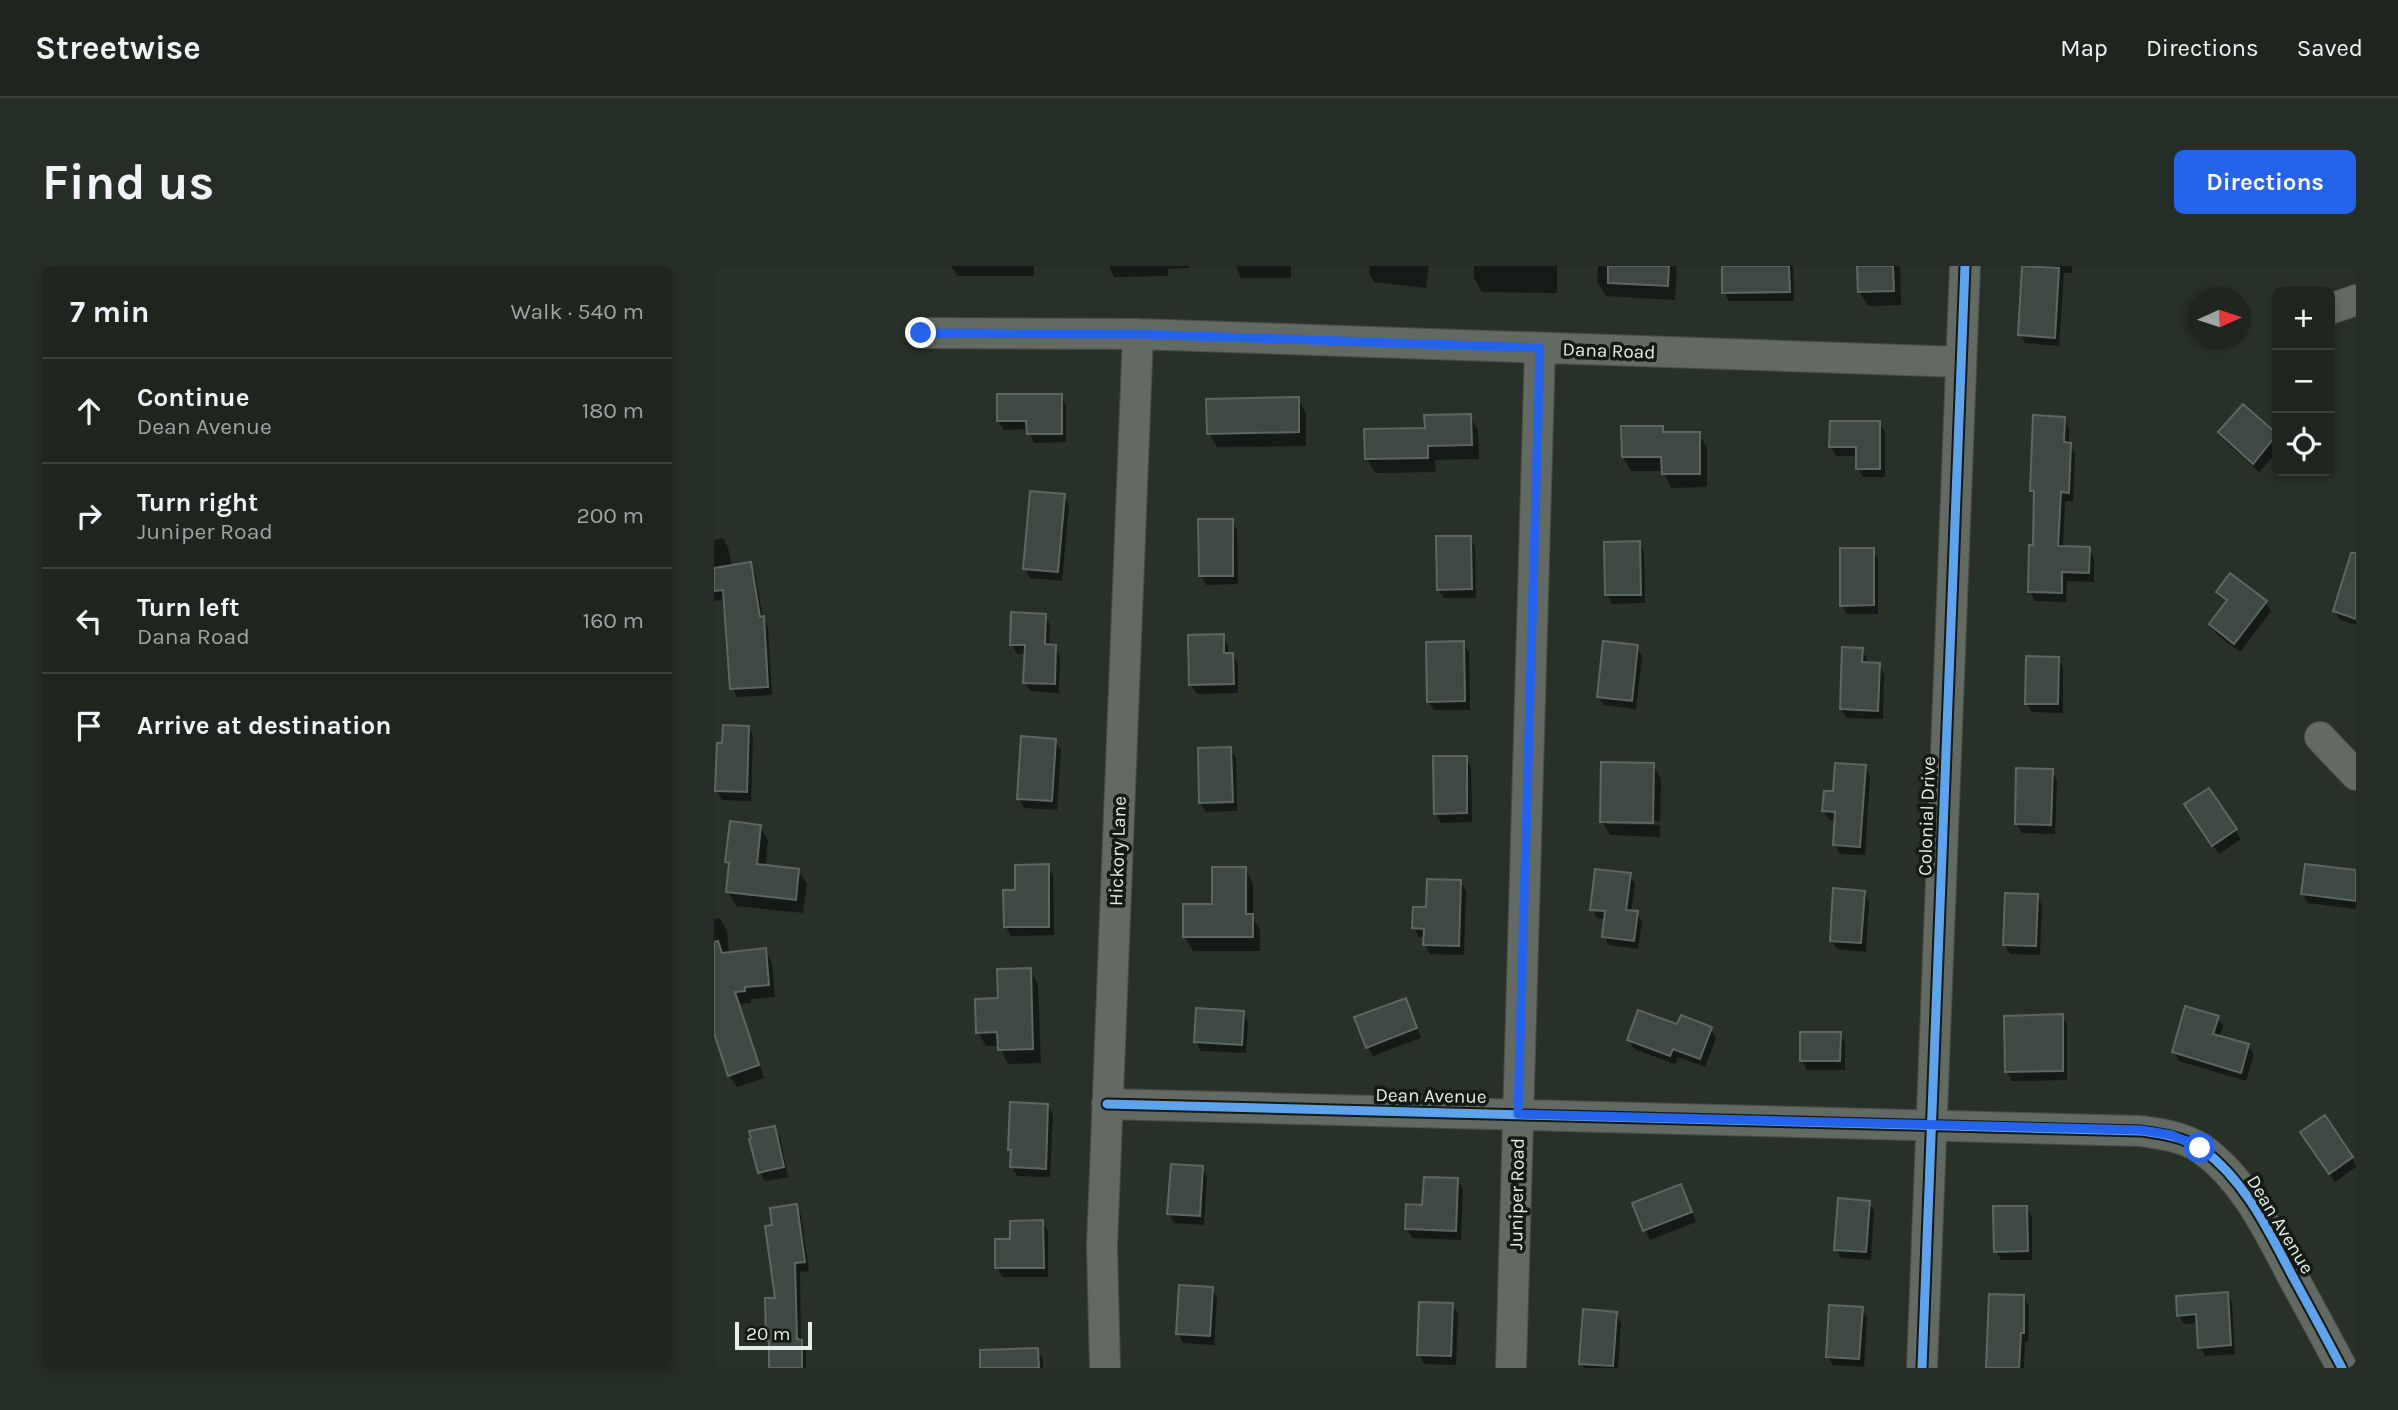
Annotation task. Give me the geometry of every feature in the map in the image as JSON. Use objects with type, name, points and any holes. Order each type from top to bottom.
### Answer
[{"type":"street","name":"Colonial Drive","points":[[1922,1368],[1965,266]]},
{"type":"street","points":[[2335,307],[2356,300]]},
{"type":"street","name":"Dana Road","points":[[921,333],[1138,334],[1961,362]]},
{"type":"street","name":"Hickory Lane","points":[[1105,1368],[1102,1246],[1138,334]]},
{"type":"street","name":"Juniper Road","points":[[1511,1368],[1540,348]]},
{"type":"street","points":[[2320,737],[2356,775]]},
{"type":"street","name":"Dean Avenue","points":[[1107,1104],[2141,1130],[2172,1135],[2200,1148],[2224,1167],[2260,1216],[2342,1368]]},
{"type":"building","points":[[1608,266],[1669,266],[1668,286],[1608,283]]},
{"type":"building","points":[[1722,266],[1789,266],[1790,292],[1722,293]]},
{"type":"building","points":[[1857,266],[1893,266],[1894,291],[1858,292]]},
{"type":"building","points":[[2022,266],[2059,268],[2055,338],[2018,335]]},
{"type":"building","points":[[997,394],[1062,394],[1062,434],[1027,434],[1026,421],[997,421]]},
{"type":"building","points":[[1299,397],[1299,432],[1207,434],[1206,399]]},
{"type":"building","points":[[2243,404],[2272,430],[2272,440],[2253,464],[2218,432]]},
{"type":"building","points":[[1471,414],[1472,445],[1428,446],[1428,458],[1365,459],[1364,429],[1425,428],[1424,415]]},
{"type":"building","points":[[2033,415],[2065,417],[2064,442],[2071,443],[2069,493],[2061,492],[2058,546],[2090,547],[2089,573],[2062,572],[2062,593],[2028,592],[2029,545],[2033,545],[2034,491],[2030,491]]},
{"type":"building","points":[[1830,421],[1880,421],[1880,469],[1856,469],[1856,447],[1829,447]]},
{"type":"building","points":[[1621,426],[1663,426],[1663,432],[1700,432],[1700,474],[1662,474],[1661,457],[1622,457]]},
{"type":"building","points":[[1030,491],[1065,494],[1058,572],[1023,569]]},
{"type":"building","points":[[1198,519],[1233,519],[1233,576],[1199,576]]},
{"type":"building","points":[[1436,536],[1471,536],[1472,589],[1437,590]]},
{"type":"building","points":[[1640,541],[1641,595],[1605,595],[1604,542]]},
{"type":"building","points":[[1840,548],[1874,548],[1874,605],[1840,606]]},
{"type":"building","points":[[2351,553],[2356,553],[2356,619],[2333,611]]},
{"type":"building","points":[[751,562],[760,617],[764,616],[768,687],[730,689],[723,590],[714,591],[714,568]]},
{"type":"building","points":[[2230,573],[2267,601],[2234,644],[2209,624],[2227,600],[2216,592]]},
{"type":"building","points":[[1011,612],[1046,614],[1045,644],[1056,645],[1055,684],[1023,683],[1025,645],[1010,645]]},
{"type":"building","points":[[1224,634],[1224,653],[1233,653],[1234,684],[1189,685],[1188,635]]},
{"type":"building","points":[[1464,641],[1465,701],[1427,702],[1426,642]]},
{"type":"building","points":[[1603,641],[1638,645],[1632,701],[1597,697]]},
{"type":"building","points":[[1842,647],[1863,648],[1862,662],[1880,663],[1878,711],[1840,709]]},
{"type":"building","points":[[2026,656],[2059,657],[2058,704],[2025,704]]},
{"type":"building","points":[[723,725],[749,726],[747,792],[715,791],[717,743],[722,743]]},
{"type":"building","points":[[1021,736],[1056,739],[1052,801],[1017,799]]},
{"type":"building","points":[[1231,747],[1233,802],[1199,803],[1198,748]]},
{"type":"building","points":[[1433,756],[1467,756],[1467,813],[1434,814]]},
{"type":"building","points":[[1601,762],[1654,763],[1653,823],[1600,822]]},
{"type":"building","points":[[1835,763],[1866,765],[1860,847],[1833,845],[1835,812],[1822,811],[1824,791],[1833,791]]},
{"type":"building","points":[[2016,768],[2053,769],[2051,825],[2015,824]]},
{"type":"building","points":[[2209,788],[2237,829],[2212,846],[2184,804]]},
{"type":"building","points":[[730,821],[761,825],[757,864],[799,869],[796,900],[726,892],[729,863],[725,862]]},
{"type":"building","points":[[1049,864],[1049,927],[1004,927],[1003,890],[1015,890],[1015,865]]},
{"type":"building","points":[[2305,864],[2356,870],[2356,901],[2301,894]]},
{"type":"building","points":[[1212,867],[1246,867],[1246,914],[1253,914],[1253,937],[1183,937],[1183,904],[1212,904]]},
{"type":"building","points":[[1595,869],[1631,873],[1626,910],[1638,911],[1634,941],[1602,937],[1605,911],[1590,910]]},
{"type":"building","points":[[1427,879],[1461,880],[1459,946],[1423,945],[1424,929],[1412,928],[1413,907],[1426,907]]},
{"type":"building","points":[[1833,888],[1865,891],[1861,943],[1830,941]]},
{"type":"building","points":[[2005,893],[2038,894],[2036,946],[2003,945]]},
{"type":"building","points":[[718,941],[722,953],[766,948],[769,985],[745,987],[745,991],[735,992],[759,1065],[728,1076],[714,1033],[714,942]]},
{"type":"building","points":[[1031,968],[1033,1049],[998,1050],[997,1032],[976,1033],[975,999],[998,998],[997,969]]},
{"type":"building","points":[[1406,998],[1417,1028],[1366,1048],[1354,1017]]},
{"type":"building","points":[[2185,1006],[2219,1016],[2213,1034],[2249,1044],[2241,1073],[2172,1052]]},
{"type":"building","points":[[1196,1008],[1244,1011],[1242,1045],[1194,1042]]},
{"type":"building","points":[[1638,1010],[1677,1024],[1681,1015],[1712,1027],[1700,1059],[1673,1049],[1670,1056],[1627,1040]]},
{"type":"building","points":[[2063,1014],[2063,1071],[2005,1072],[2004,1016]]},
{"type":"building","points":[[1800,1032],[1841,1032],[1840,1061],[1800,1061]]},
{"type":"building","points":[[1010,1102],[1048,1104],[1046,1169],[1010,1167]]},
{"type":"building","points":[[2325,1115],[2353,1157],[2329,1174],[2300,1132]]},
{"type":"building","points":[[775,1126],[784,1167],[758,1173],[749,1131]]},
{"type":"building","points":[[1171,1164],[1203,1166],[1200,1216],[1167,1214]]},
{"type":"building","points":[[1424,1177],[1458,1178],[1456,1231],[1405,1229],[1406,1204],[1422,1205]]},
{"type":"building","points":[[1681,1184],[1692,1212],[1643,1231],[1632,1203]]},
{"type":"building","points":[[1838,1198],[1870,1201],[1866,1252],[1834,1250]]},
{"type":"building","points":[[797,1204],[805,1262],[795,1263],[797,1339],[802,1340],[802,1368],[769,1368],[765,1298],[775,1298],[765,1226],[772,1225],[770,1208]]},
{"type":"building","points":[[1993,1206],[2027,1206],[2028,1251],[1994,1252]]},
{"type":"building","points":[[1043,1220],[1044,1268],[995,1268],[995,1239],[1010,1239],[1010,1221]]},
{"type":"building","points":[[1179,1285],[1213,1287],[1210,1336],[1176,1334]]},
{"type":"building","points":[[2228,1292],[2231,1345],[2198,1348],[2196,1314],[2177,1316],[2176,1296]]},
{"type":"building","points":[[1989,1294],[2024,1295],[2024,1333],[2021,1333],[2019,1368],[1986,1368]]},
{"type":"building","points":[[1419,1302],[1453,1303],[1451,1356],[1417,1355]]},
{"type":"building","points":[[1829,1305],[1863,1307],[1859,1359],[1826,1357]]},
{"type":"building","points":[[1583,1309],[1617,1312],[1613,1366],[1579,1364]]},
{"type":"building","points":[[1038,1348],[1039,1368],[980,1368],[980,1350]]},
{"type":"cycle path","points":[[1922,1368],[1965,266]]},
{"type":"cycle path","points":[[1107,1104],[2141,1131],[2165,1135],[2202,1149],[2218,1162],[2244,1192],[2266,1226],[2342,1368]]},
{"type":"route","points":[[921,333],[1138,334],[1540,348],[1518,1114],[2141,1130],[2172,1135],[2200,1148]]}]
